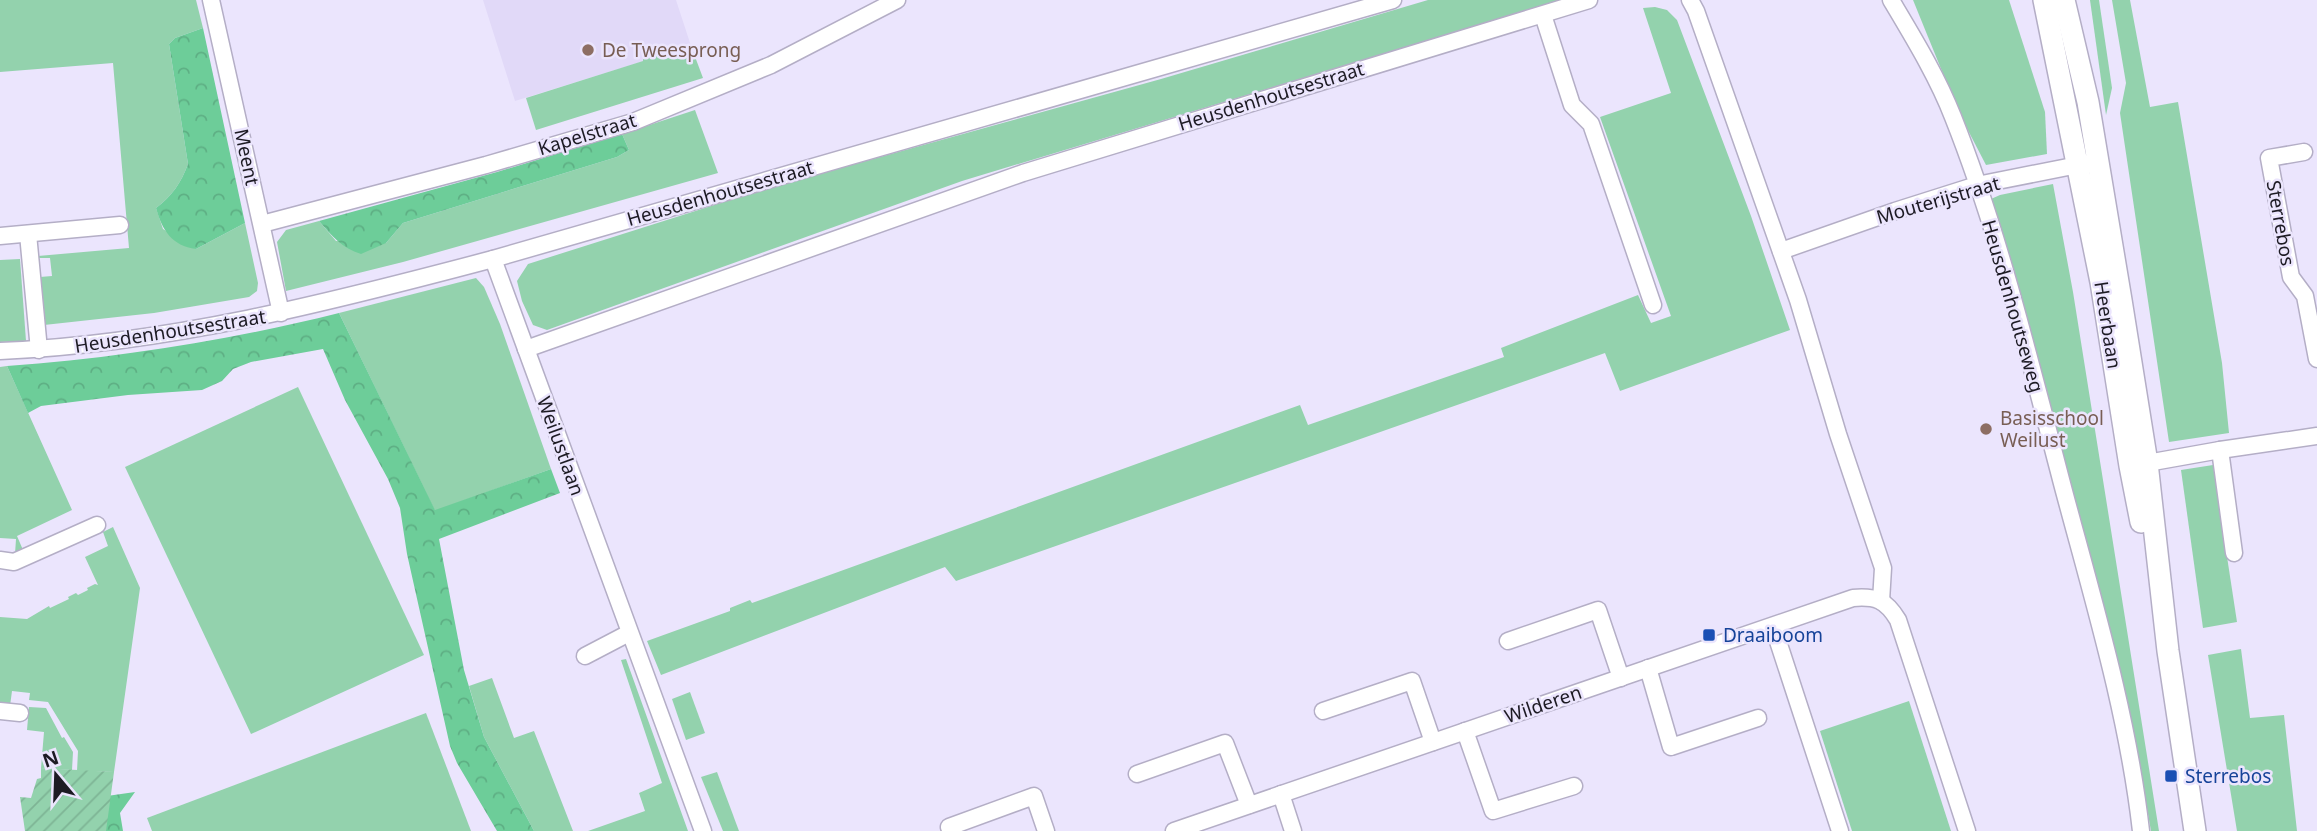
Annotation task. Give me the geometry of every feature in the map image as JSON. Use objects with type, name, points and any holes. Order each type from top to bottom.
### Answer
[{"type":"street","name":"Meent","points":[[211,0],[281,313]]},
{"type":"street","name":"Kapelstraat","points":[[262,224],[486,165],[633,122],[771,65],[897,0]]},
{"type":"street","name":"Heusdenhoutsestraat","points":[[0,351],[38,350],[195,330],[281,313],[493,259],[1393,0]]},
{"type":"street","name":"Heusdenhoutsestraat","points":[[526,349],[1023,173],[1590,0]]},
{"type":"street","points":[[1690,0],[1696,10],[1781,251],[1883,568],[1881,601],[1898,620],[1967,831]]},
{"type":"street","name":"Heusdenhoutseweg","points":[[1891,0],[1952,115],[2016,307],[2108,658],[2135,780],[2141,831]]},
{"type":"street","name":"Heerbaan","points":[[2044,0],[2088,163],[2195,831]]},
{"type":"street","name":"Heerbaan","points":[[2064,0],[2088,102],[2088,163]]},
{"type":"street","points":[[1543,15],[1572,105],[1591,124],[1653,305]]},
{"type":"street","name":"Sterrebos","points":[[2304,152],[2270,158],[2291,277],[2305,296],[2317,359]]},
{"type":"street","name":"Mouterijstraat","points":[[1781,251],[1977,186],[2088,163]]},
{"type":"street","points":[[0,236],[120,225]]},
{"type":"street","points":[[28,234],[38,350]]},
{"type":"street","name":"Weilustlaan","points":[[493,259],[703,831]]},
{"type":"street","points":[[2138,465],[2317,436]]},
{"type":"street","points":[[2220,450],[2234,553]]},
{"type":"street","points":[[0,560],[14,562],[96,525]]},
{"type":"street","name":"Wilderen","points":[[1174,831],[1853,598],[1870,597],[1881,601]]},
{"type":"street","points":[[1508,641],[1598,610],[1621,678]]},
{"type":"street","points":[[1773,626],[1840,831]]},
{"type":"street","points":[[585,656],[629,633]]},
{"type":"street","points":[[1648,668],[1671,747],[1758,718]]},
{"type":"street","points":[[1323,711],[1412,681],[1433,742]]},
{"type":"street","points":[[0,711],[20,713]]},
{"type":"street","points":[[1465,731],[1493,811],[1574,786]]},
{"type":"street","points":[[1136,774],[1225,743],[1249,805]]},
{"type":"street","points":[[1281,794],[1293,831]]},
{"type":"street","points":[[949,827],[1034,796],[1046,831]]},
{"type":"shaded area","name":"De Tweesprong","points":[[483,0],[676,0],[691,46],[656,57],[643,58],[644,61],[515,101]]},
{"type":"green space","points":[[0,0],[196,0],[203,28],[175,38],[169,44],[188,164],[175,189],[156,208],[163,229],[196,249],[245,223],[258,283],[257,291],[249,297],[154,313],[44,325],[40,277],[52,276],[50,258],[38,256],[129,248],[113,63],[0,72]]},
{"type":"green space","points":[[1428,0],[1562,0],[962,181],[547,330],[533,325],[522,301],[517,281],[528,264],[768,188],[1161,79]]},
{"type":"green space","points":[[1913,0],[2009,0],[2045,112],[2047,154],[1986,165],[1959,113]]},
{"type":"green space","points":[[2090,0],[2099,0],[2112,88],[2106,115]]},
{"type":"green space","points":[[2112,0],[2130,0],[2150,107],[2178,102],[2222,363],[2229,433],[2169,442],[2120,113],[2126,83]]},
{"type":"green space","points":[[1643,8],[1667,10],[1677,20],[1751,216],[1790,330],[1620,391],[1605,353],[956,581],[945,567],[661,675],[647,641],[730,611],[730,608],[750,600],[752,603],[1300,405],[1308,425],[1504,357],[1501,348],[1638,295],[1651,323],[1671,316],[1600,117],[1671,93]]},
{"type":"green space","points":[[203,28],[245,223],[196,249],[180,244],[169,236],[156,208],[175,189],[188,164],[169,44],[175,38]]},
{"type":"green space","points":[[691,46],[703,78],[536,130],[526,98],[643,61],[643,58],[655,54],[657,56]]},
{"type":"green space","points":[[695,110],[718,173],[403,262],[286,291],[277,242],[286,230],[319,221],[336,241],[386,243],[403,223],[617,157],[629,150],[622,134]]},
{"type":"green space","points":[[622,134],[629,150],[617,157],[403,223],[386,243],[361,254],[343,245],[319,221],[497,172]]},
{"type":"green space","points":[[2053,184],[2073,292],[2159,831],[2151,831],[2136,746],[1991,199]]},
{"type":"green space","points":[[20,259],[26,341],[0,342],[0,260]]},
{"type":"green space","points":[[476,278],[484,287],[500,324],[551,469],[435,511],[339,313]]},
{"type":"green space","points":[[339,313],[435,510],[551,469],[560,493],[439,539],[464,670],[484,737],[534,831],[497,831],[457,763],[450,746],[407,554],[400,508],[388,479],[345,400],[323,349],[251,362],[233,369],[222,381],[202,390],[128,395],[41,406],[28,413],[7,366],[174,347]]},
{"type":"green space","points":[[7,366],[72,510],[17,536],[23,550],[15,554],[16,539],[0,538],[0,367]]},
{"type":"green space","points":[[298,387],[424,655],[251,734],[125,467]]},
{"type":"green space","points":[[2213,465],[2237,622],[2203,628],[2181,470]]},
{"type":"green space","points":[[113,527],[140,588],[114,772],[77,771],[78,751],[48,702],[29,700],[30,693],[12,691],[10,706],[0,705],[0,617],[27,619],[76,593],[78,595],[95,584],[98,585],[85,557],[108,546],[103,532]]},
{"type":"green space","points":[[2241,649],[2250,718],[2284,715],[2297,831],[2237,831],[2208,655]]},
{"type":"green space","points":[[626,659],[688,831],[588,831],[645,811],[639,793],[662,783],[621,660]]},
{"type":"green space","points":[[492,678],[514,738],[534,731],[573,831],[534,831],[484,737],[469,686]]},
{"type":"green space","points":[[690,692],[705,733],[686,740],[672,699]]},
{"type":"green space","points":[[1909,701],[1951,831],[1852,831],[1820,731]]},
{"type":"green space","points":[[29,707],[46,708],[73,752],[72,770],[41,768],[44,732],[27,730]]},
{"type":"green space","points":[[426,713],[471,831],[152,831],[147,818]]},
{"type":"green space","points":[[41,768],[114,772],[106,831],[25,831],[20,797],[31,798],[37,779],[41,778]]},
{"type":"green space","points":[[717,772],[739,831],[723,831],[701,777]]},
{"type":"green space","points":[[135,792],[120,813],[123,831],[103,831],[107,796]]},
{"type":"place","name":"De Tweesprong","points":[[588,50]]},
{"type":"place","name":"Basisschool Weilust","points":[[1986,429]]},
{"type":"place","name":"Draaiboom","points":[[1709,635]]},
{"type":"place","name":"Sterrebos","points":[[2171,776]]}]
